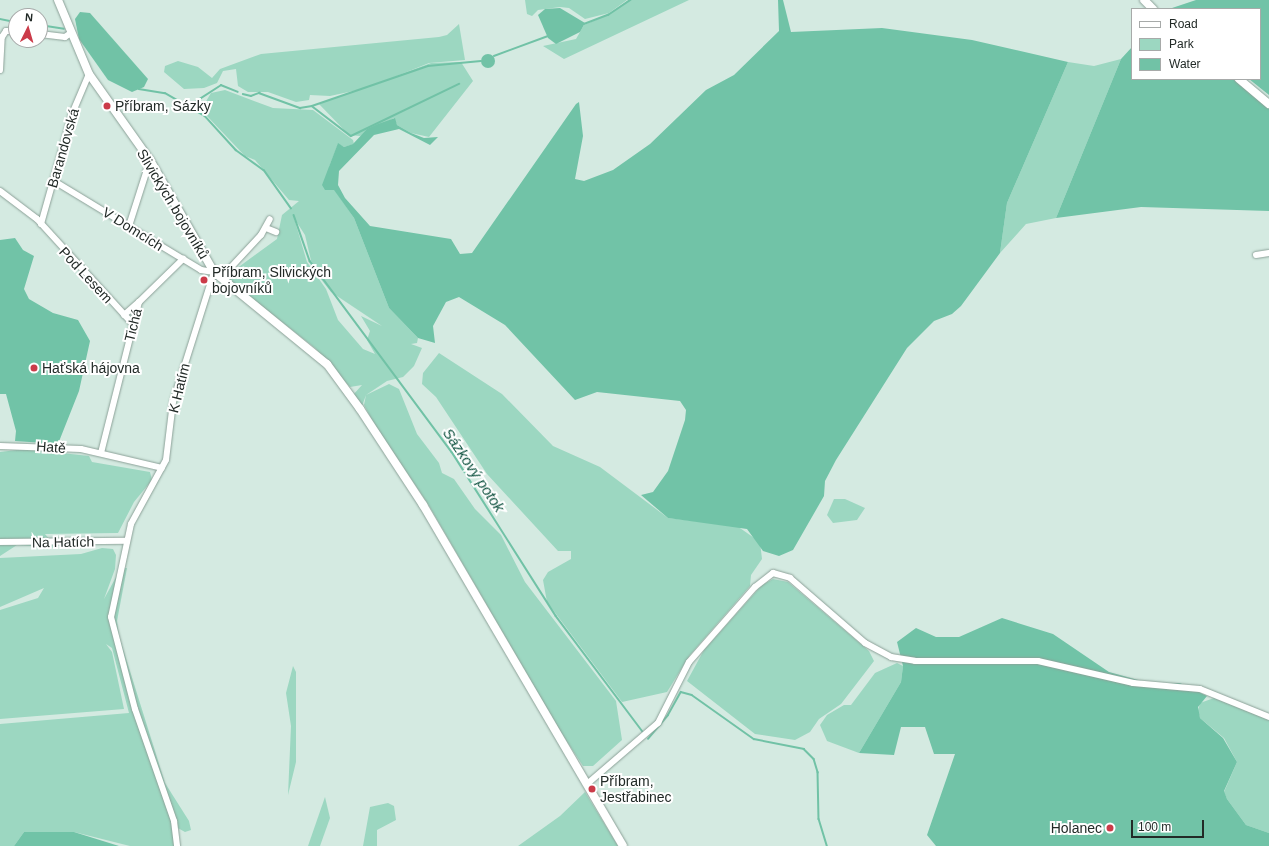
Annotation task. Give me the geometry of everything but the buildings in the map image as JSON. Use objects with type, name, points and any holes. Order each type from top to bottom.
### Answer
[{"type":"street","points":[[1144,0],[1152,8]]},
{"type":"street","name":"Slivických bojovníků","points":[[59,3],[89,74],[150,160],[214,272],[236,292],[313,353],[338,377],[423,505],[623,846]]},
{"type":"street","points":[[0,70],[4,33],[8,33]]},
{"type":"street","points":[[48,35],[65,37],[71,33]]},
{"type":"street","name":"Barandovská","points":[[41,224],[72,114],[89,74]]},
{"type":"street","points":[[1240,80],[1269,104]]},
{"type":"street","points":[[130,226],[150,160]]},
{"type":"street","name":"V Domcích","points":[[54,180],[201,270],[214,272]]},
{"type":"street","name":"Pod Lesem","points":[[0,192],[41,224],[133,324]]},
{"type":"street","points":[[221,278],[266,228],[270,219]]},
{"type":"street","points":[[266,228],[276,232]]},
{"type":"street","points":[[1256,255],[1269,253]]},
{"type":"street","name":"Tichá","points":[[101,454],[139,302],[183,259]]},
{"type":"street","name":"K Hatím","points":[[178,846],[174,821],[144,741],[113,633],[113,606],[126,541],[135,513],[162,468],[171,437],[173,402],[214,272]]},
{"type":"street","points":[[124,315],[139,302]]},
{"type":"street","name":"Hatě","points":[[0,446],[56,446],[101,454]]},
{"type":"street","points":[[101,454],[162,468]]},
{"type":"street","name":"Na Hatích","points":[[0,542],[126,541]]},
{"type":"street","points":[[587,784],[658,723],[689,662],[755,587],[773,573],[790,578],[865,643],[891,657],[915,661],[1038,661],[1134,683],[1200,689],[1269,717]]},
{"type":"green space","points":[[525,0],[627,0],[609,13],[585,19],[569,8],[560,7],[538,10],[532,16],[527,14]]},
{"type":"green space","points":[[629,0],[689,0],[564,59],[543,46],[576,39],[584,25],[608,15]]},
{"type":"green space","points":[[459,24],[465,60],[429,63],[367,88],[330,96],[310,95],[309,100],[296,102],[268,92],[248,92],[238,86],[236,69],[223,71],[217,83],[204,88],[184,89],[164,72],[165,66],[178,61],[198,67],[212,78],[220,69],[261,54],[439,37],[447,35]]},
{"type":"green space","points":[[1121,59],[1056,218],[1026,224],[1000,253],[1007,203],[1068,62],[1094,66]]},
{"type":"green space","points":[[461,62],[473,81],[429,137],[411,133],[397,125],[394,118],[360,136],[349,135],[319,104],[431,63]]},
{"type":"green space","points":[[225,90],[273,108],[313,110],[353,140],[354,144],[344,147],[338,144],[329,167],[334,189],[354,218],[389,308],[418,338],[417,343],[411,344],[422,348],[414,366],[403,377],[387,381],[366,395],[362,406],[353,395],[362,385],[350,387],[315,348],[225,277],[277,239],[282,215],[299,201],[289,200],[255,160],[245,156],[207,116],[205,103],[211,93]],"holes":[[[294,218],[305,235],[313,269],[331,292],[382,326],[361,316],[370,331],[367,340],[375,354],[363,349],[338,320],[326,289],[307,262]]]},
{"type":"green space","points":[[439,353],[502,394],[553,446],[600,467],[668,518],[737,526],[760,542],[762,559],[751,575],[750,586],[690,655],[667,692],[622,702],[547,602],[543,580],[548,572],[571,559],[571,551],[558,551],[487,474],[436,397],[422,384],[423,373]]},
{"type":"green space","points":[[389,384],[399,389],[417,434],[439,463],[442,473],[454,479],[475,509],[501,535],[525,582],[616,701],[622,740],[593,766],[583,766],[560,731],[428,504],[374,424],[364,405],[366,395]]},
{"type":"green space","points":[[25,449],[89,456],[92,462],[150,472],[152,480],[134,502],[118,533],[45,534],[57,548],[17,545],[0,556],[0,452]]},
{"type":"green space","points":[[834,499],[845,499],[865,508],[857,520],[833,523],[827,515]]},
{"type":"green space","points":[[102,548],[113,549],[116,555],[115,569],[104,599],[121,568],[127,568],[117,621],[119,636],[165,783],[189,821],[191,830],[185,832],[176,827],[177,846],[130,846],[74,832],[24,832],[14,846],[0,846],[0,724],[129,713],[112,648],[106,644],[112,652],[124,709],[0,719],[0,610],[38,598],[44,588],[0,607],[0,558],[81,554]]},
{"type":"green space","points":[[773,579],[788,582],[869,651],[874,661],[841,704],[819,719],[810,732],[795,740],[755,734],[687,681],[704,650],[762,585]]},
{"type":"green space","points":[[897,663],[903,666],[901,682],[859,753],[827,741],[820,725],[827,715],[844,705],[851,705],[875,673]]},
{"type":"green space","points":[[293,666],[296,672],[296,762],[288,795],[291,726],[286,693]]},
{"type":"green space","points":[[1214,698],[1269,720],[1269,833],[1246,825],[1227,799],[1224,792],[1237,762],[1224,738],[1200,718],[1198,711],[1200,703]]},
{"type":"green space","points":[[585,792],[618,846],[518,846],[560,816]]},
{"type":"green space","points":[[325,797],[330,818],[320,846],[308,846]]},
{"type":"green space","points":[[388,803],[394,806],[396,820],[377,830],[377,846],[363,846],[370,807]]},
{"type":"shaded area","points":[[778,0],[783,0],[791,32],[882,28],[972,40],[1068,62],[1007,203],[1000,253],[961,306],[952,314],[934,321],[907,348],[836,460],[825,481],[824,496],[793,550],[779,556],[763,551],[747,529],[668,518],[641,495],[653,492],[668,471],[685,420],[686,410],[680,401],[597,392],[575,400],[505,325],[459,297],[446,302],[433,326],[435,343],[418,338],[389,308],[354,218],[334,190],[325,190],[322,185],[338,143],[344,147],[353,144],[367,129],[378,124],[395,118],[397,125],[411,133],[424,138],[438,137],[430,145],[399,129],[374,135],[339,171],[338,185],[345,198],[370,226],[451,239],[460,254],[472,253],[576,104],[579,102],[583,136],[575,179],[584,181],[613,170],[650,144],[706,90],[734,75],[779,31]]},
{"type":"shaded area","points":[[1196,0],[1269,0],[1269,95],[1250,80],[1261,80],[1261,8],[1172,8]]},
{"type":"shaded area","points":[[1131,48],[1131,80],[1234,80],[1269,108],[1269,211],[1141,207],[1056,218],[1121,59]]},
{"type":"shaded area","points":[[15,238],[23,250],[34,256],[24,289],[29,299],[53,313],[78,320],[90,341],[79,391],[58,444],[15,441],[16,431],[6,394],[0,394],[0,240]]},
{"type":"shaded area","points":[[1002,618],[1053,634],[1109,672],[1149,683],[1180,683],[1207,696],[1198,707],[1200,718],[1223,738],[1237,762],[1224,791],[1227,799],[1246,825],[1269,833],[1269,846],[936,846],[927,835],[955,754],[934,754],[925,727],[901,727],[894,755],[859,753],[901,682],[903,666],[897,642],[916,628],[936,637],[959,637]]},
{"type":"shaded area","points":[[24,832],[74,832],[119,846],[14,846]]},
{"type":"water","points":[[560,8],[585,23],[580,32],[556,44],[548,38],[538,15],[545,9]]},
{"type":"water","points":[[80,12],[90,13],[148,79],[144,87],[132,92],[108,80],[79,39],[75,19]]},
{"type":"water","points":[[488,54],[493,56],[495,61],[493,66],[488,68],[483,66],[481,61],[483,56]]},
{"type":"waterway","points":[[584,24],[608,15],[630,0]]},
{"type":"waterway","name":"Sázkový potok","points":[[0,19],[8,20]]},
{"type":"waterway","name":"Sázkový potok","points":[[48,26],[64,29]]},
{"type":"waterway","points":[[494,56],[548,36]]},
{"type":"waterway","points":[[243,94],[251,96],[259,93],[300,108],[312,106],[428,66],[481,61]]},
{"type":"waterway","points":[[312,106],[351,136],[459,84]]},
{"type":"waterway","points":[[189,106],[221,85],[238,92]]},
{"type":"waterway","name":"Sázkový potok","points":[[139,89],[165,93],[205,116],[236,150],[264,170],[291,208]]},
{"type":"waterway","name":"Sázkový potok","points":[[294,215],[310,261],[452,452],[556,616],[643,732]]},
{"type":"waterway","name":"Sázkový potok","points":[[648,739],[668,715],[681,692],[692,695],[754,739],[804,749],[814,759],[818,772],[819,819],[827,846]]},
{"type":"place","name":"Příbram, Sázky","points":[[107,106]]},
{"type":"place","name":"Příbram, Slivických bojovníků","points":[[204,280]]},
{"type":"place","name":"Haťská hájovna","points":[[34,368]]},
{"type":"place","name":"Příbram, Jestřabinec","points":[[592,789]]},
{"type":"place","name":"Holanec","points":[[1110,828]]}]
